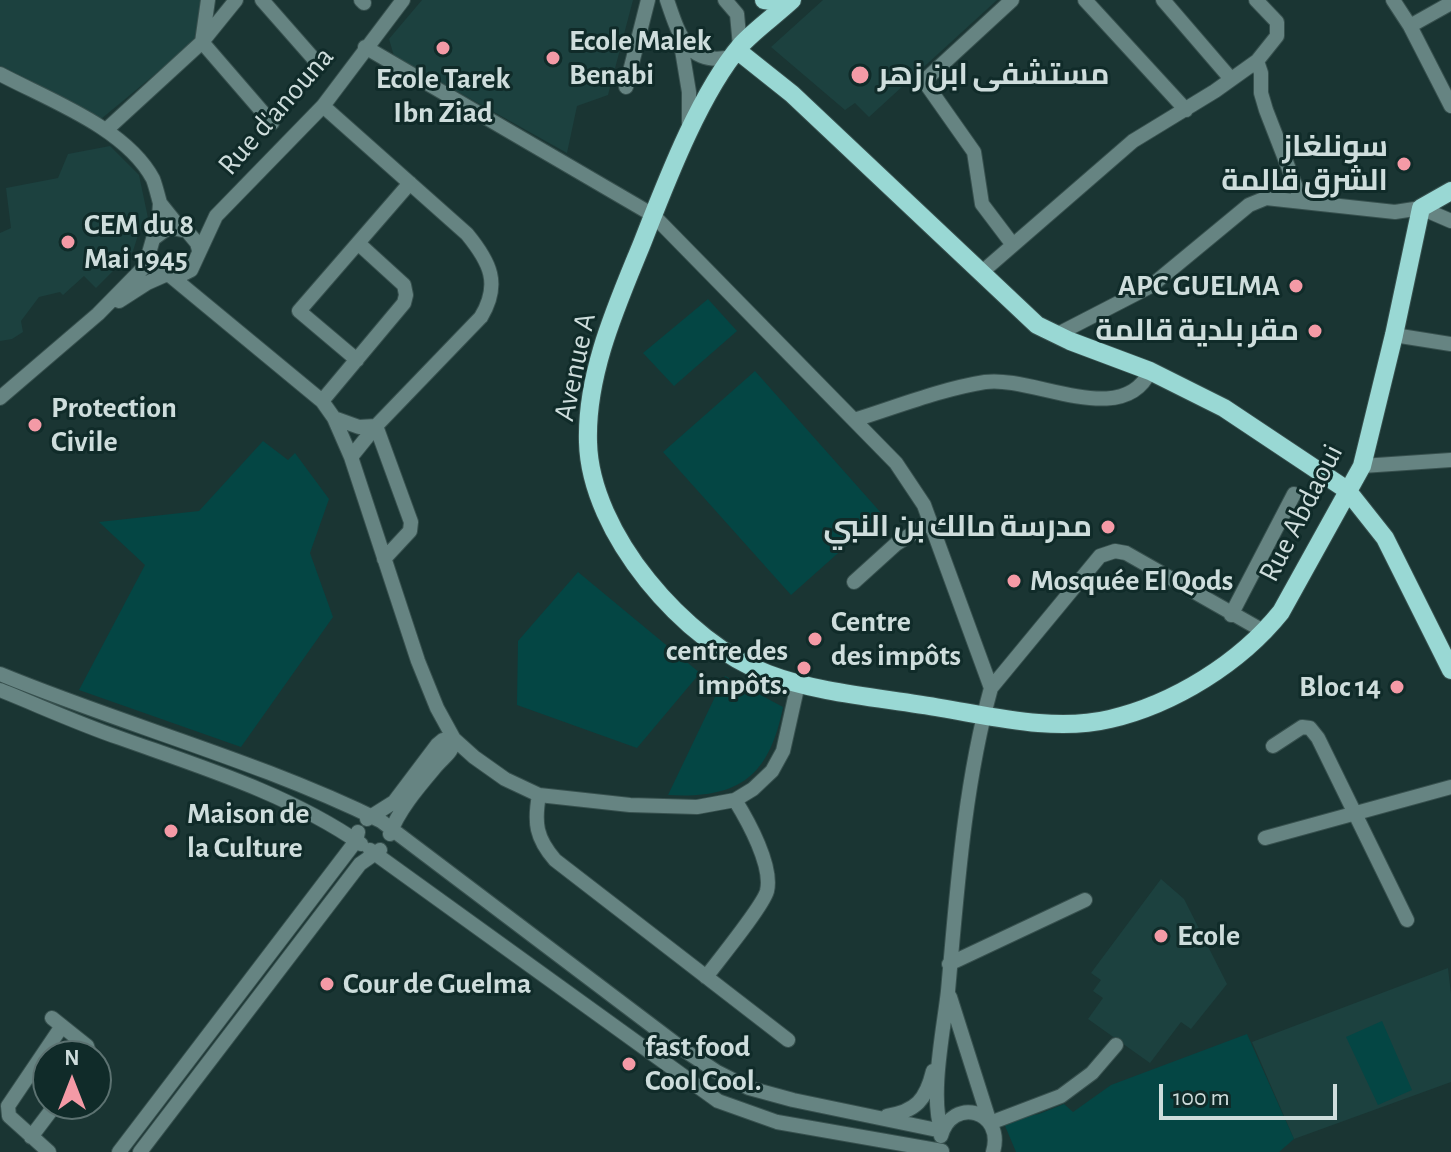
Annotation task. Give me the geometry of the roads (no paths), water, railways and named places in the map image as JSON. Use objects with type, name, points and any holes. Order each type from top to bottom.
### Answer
[{"type":"main road","points":[[764,0],[790,2]]},
{"type":"main road","name":"Avenue A","points":[[790,2],[738,51],[716,80],[653,215],[601,353],[588,443],[593,474],[603,506],[640,570],[665,600],[725,652],[765,673],[798,684],[984,715]]},
{"type":"main road","points":[[738,51],[792,94],[1037,325],[1150,371],[1224,408],[1347,490],[1385,538],[1451,670]]},
{"type":"main road","points":[[1421,208],[1451,191]]},
{"type":"main road","name":"Rue Abdaoui","points":[[984,715],[1061,723],[1110,719],[1149,706],[1196,683],[1265,632],[1281,612],[1362,466],[1421,208]]},
{"type":"street","points":[[208,0],[202,42],[272,123]]},
{"type":"street","points":[[106,130],[202,42],[236,0]]},
{"type":"street","points":[[262,0],[313,58]]},
{"type":"street","name":"Rue d'anouna","points":[[216,216],[323,106],[403,0]]},
{"type":"street","points":[[626,87],[648,0]]},
{"type":"street","points":[[667,0],[680,38],[689,92],[689,135]]},
{"type":"street","points":[[680,38],[691,50],[706,58],[716,59],[738,51],[737,14],[725,0]]},
{"type":"street","points":[[1012,0],[924,81],[974,152],[982,204],[1013,245]]},
{"type":"street","points":[[1085,0],[1186,110]]},
{"type":"street","points":[[1163,0],[1231,79]]},
{"type":"street","points":[[982,272],[1133,141],[1186,110],[1257,61],[1277,36],[1277,22],[1256,0]]},
{"type":"street","points":[[1393,0],[1410,26],[1451,106]]},
{"type":"street","points":[[1410,26],[1451,3]]},
{"type":"street","points":[[365,47],[653,215],[896,463],[913,487],[930,522],[991,688]]},
{"type":"street","points":[[1257,61],[1261,73],[1261,93],[1301,200]]},
{"type":"street","points":[[0,74],[106,130],[127,146],[153,180],[160,203],[158,233],[150,245],[151,260],[159,272],[174,276],[322,401],[334,418],[351,457],[427,688],[454,739],[474,757],[505,779],[539,795],[672,808],[735,800],[753,789],[778,761],[798,684]]},
{"type":"street","points":[[323,106],[476,246],[491,273],[491,296],[481,317],[376,426],[351,457]]},
{"type":"street","points":[[357,360],[299,311],[410,183]]},
{"type":"street","points":[[1056,335],[1151,286],[1249,205],[1266,198],[1395,212],[1421,208],[1451,221]]},
{"type":"street","points":[[160,203],[197,243],[199,250]]},
{"type":"street","points":[[158,233],[172,228],[184,230],[216,216]]},
{"type":"street","points":[[98,314],[147,283],[174,276],[196,264],[199,250],[216,216]]},
{"type":"street","points":[[322,401],[404,303],[406,295],[398,278],[359,244]]},
{"type":"street","points":[[0,398],[98,314],[151,260]]},
{"type":"street","points":[[1394,335],[1451,344]]},
{"type":"street","points":[[854,420],[987,382],[1013,383],[1071,395],[1118,397],[1132,393],[1143,385],[1150,371]]},
{"type":"street","points":[[334,418],[359,427],[376,426]]},
{"type":"street","points":[[376,426],[411,522],[410,531],[384,559]]},
{"type":"street","points":[[1362,466],[1451,460]]},
{"type":"street","points":[[1231,615],[1294,494]]},
{"type":"street","points":[[854,582],[896,544],[930,522]]},
{"type":"street","points":[[0,674],[345,803],[372,836],[718,1101],[777,1122],[942,1151],[938,1093],[949,964],[970,799],[991,688],[1100,556],[1115,551],[1126,553],[1265,632]]},
{"type":"street","points":[[0,690],[76,722],[227,777],[313,816],[372,836],[717,1072],[767,1094],[942,1131]]},
{"type":"street","points":[[119,1152],[372,836],[428,776],[442,750],[437,708]]},
{"type":"street","points":[[1273,746],[1302,727],[1310,728],[1318,738],[1407,920]]},
{"type":"street","points":[[442,750],[451,751],[454,739]]},
{"type":"street","points":[[140,1152],[360,864],[372,836],[394,802],[442,750]]},
{"type":"street","points":[[442,750],[474,757]]},
{"type":"street","points":[[1265,838],[1451,787]]},
{"type":"street","points":[[539,795],[535,820],[537,833],[555,860],[788,1040]]},
{"type":"street","points":[[706,977],[766,894],[769,875],[753,833],[735,800]]},
{"type":"street","points":[[949,964],[1085,900]]},
{"type":"street","points":[[948,989],[998,1148]]},
{"type":"street","points":[[46,1040],[57,1022],[80,1040]]},
{"type":"street","points":[[876,1118],[902,1114],[922,1102],[942,1040]]},
{"type":"street","points":[[990,1123],[1061,1096],[1092,1073],[1116,1045]]},
{"type":"street","points":[[32,1065],[8,1106],[9,1116],[49,1152]]},
{"type":"street","points":[[942,1131],[947,1122],[966,1112],[976,1113],[990,1123]]},
{"type":"street","points":[[31,1137],[44,1120]]},
{"type":"place","name":"Ecole Tarek Ibn Ziad","points":[[443,48]]},
{"type":"place","name":"Ecole Malek Benabi","points":[[553,58]]},
{"type":"place","name":"مستشفى ابن زهر","points":[[860,75]]},
{"type":"place","name":"سونلغاز الشرق قالمة","points":[[1404,164]]},
{"type":"place","name":"CEM du 8 Mai 1945","points":[[68,242]]},
{"type":"place","name":"APC GUELMA","points":[[1296,286]]},
{"type":"place","name":"مقر بلدية قالمة","points":[[1315,331]]},
{"type":"place","name":"Protection Civile","points":[[35,425]]},
{"type":"place","name":"مدرسة مالك بن النبي","points":[[1108,527]]},
{"type":"place","name":"Mosquée El Qods","points":[[1014,581]]},
{"type":"place","name":"Centre des impôts","points":[[815,639]]},
{"type":"place","name":"centre des impôts.","points":[[804,668]]},
{"type":"place","name":"Bloc 14","points":[[1397,687]]},
{"type":"place","name":"Maison de la Culture","points":[[171,831]]},
{"type":"place","name":"Ecole","points":[[1161,936]]},
{"type":"place","name":"Cour de Guelma","points":[[327,984]]},
{"type":"place","name":"fast food Cool Cool.","points":[[629,1064]]}]
